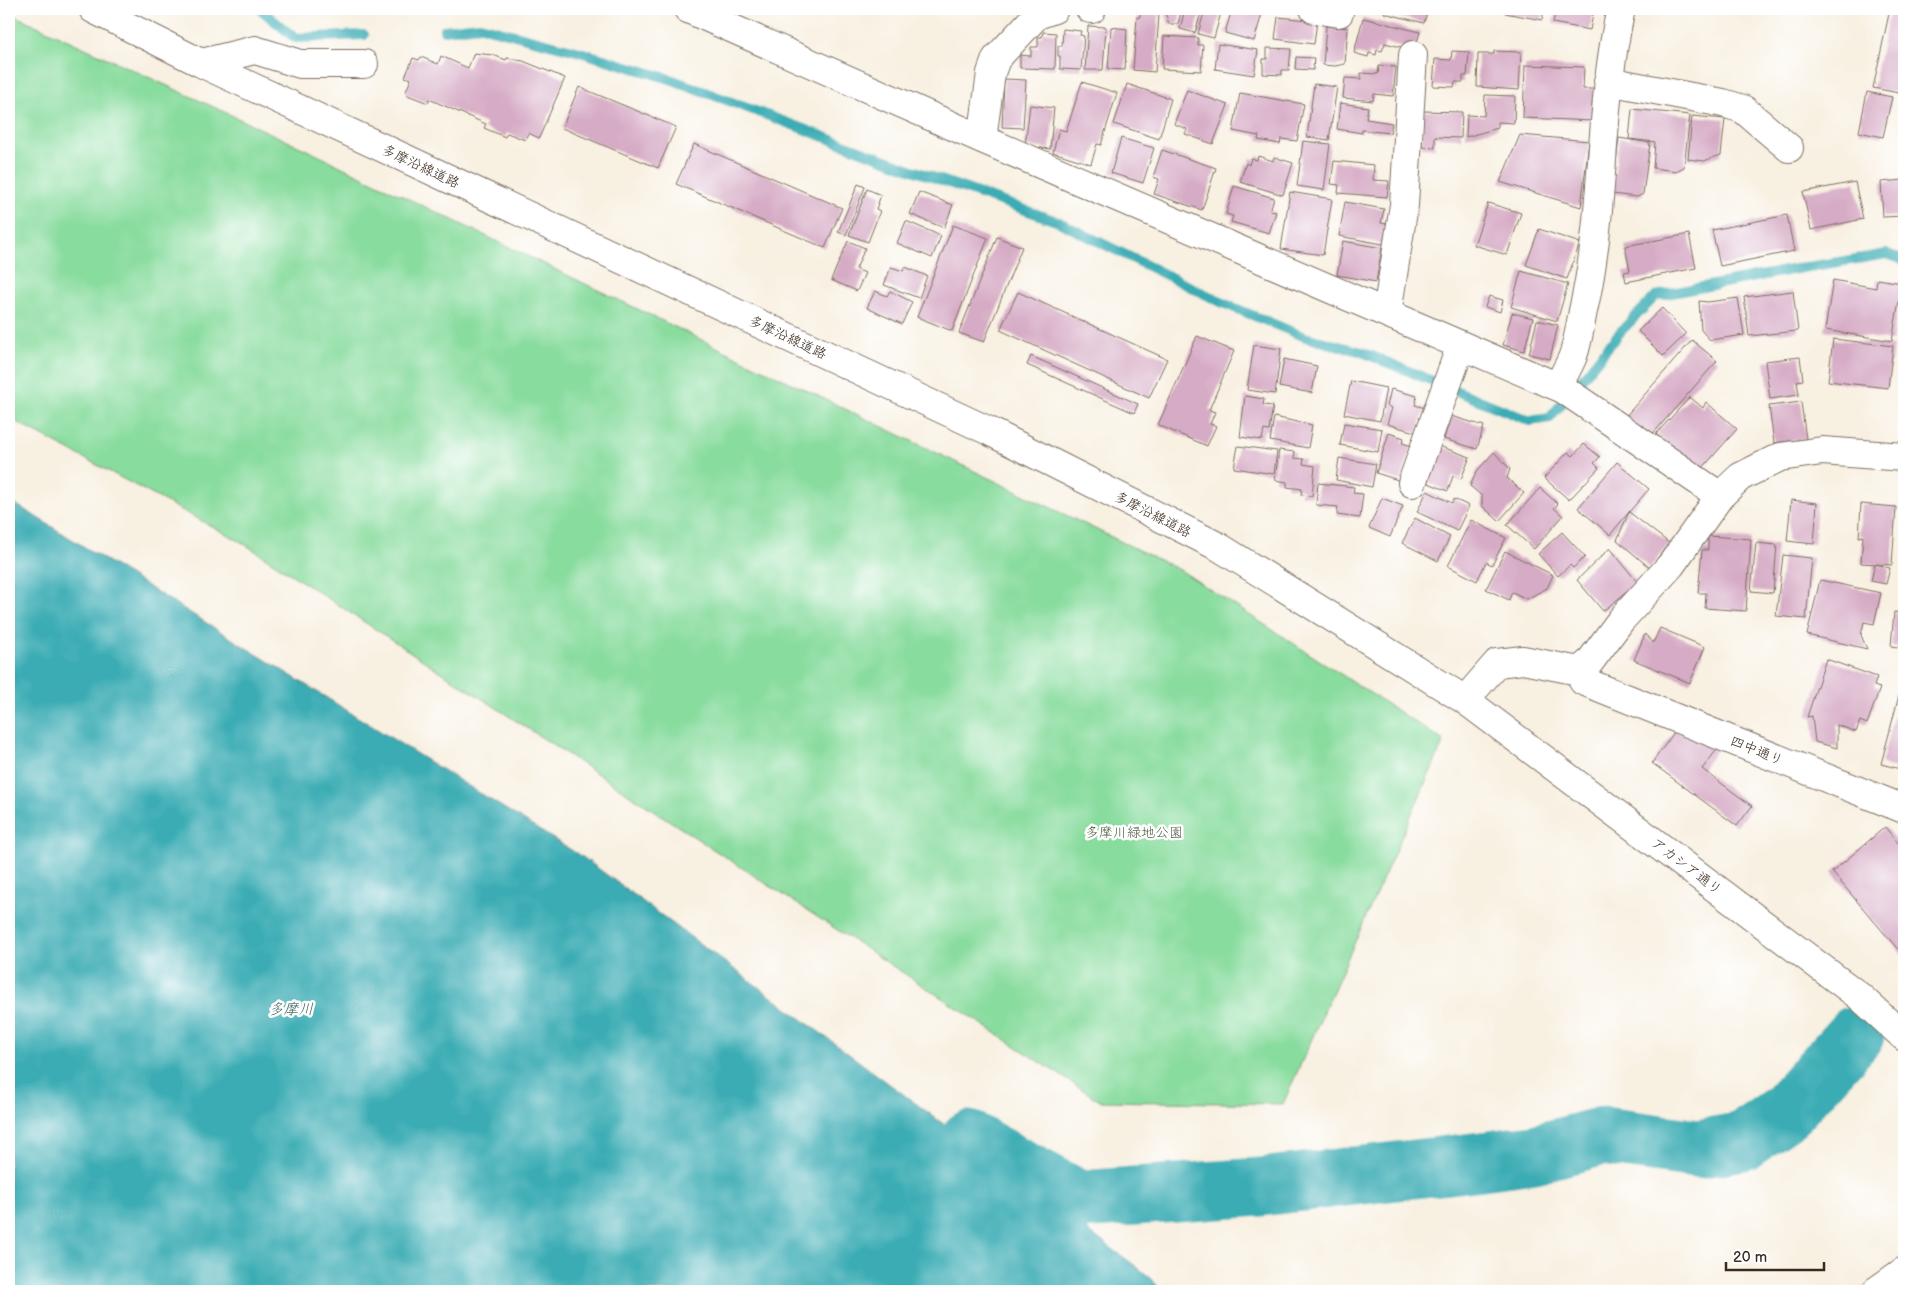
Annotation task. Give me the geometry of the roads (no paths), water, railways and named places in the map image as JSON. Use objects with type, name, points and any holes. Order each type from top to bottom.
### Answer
[{"type":"street","name":"多摩沿線道路","points":[[93,9],[201,63],[989,431],[1220,547],[1466,700]]},
{"type":"street","points":[[688,9],[982,139],[1566,391],[1720,496]]},
{"type":"street","points":[[982,139],[991,73],[996,59],[1038,15],[1054,9]]},
{"type":"street","points":[[1566,391],[1591,274],[1601,180],[1608,80],[1613,44],[1621,9]]},
{"type":"street","points":[[201,63],[254,50],[300,64],[364,64]]},
{"type":"street","points":[[1388,313],[1404,205],[1412,55]]},
{"type":"street","points":[[1608,80],[1723,104],[1743,110],[1789,148]]},
{"type":"street","points":[[1412,483],[1461,345]]},
{"type":"street","points":[[1466,700],[1497,663],[1523,660],[1568,669],[1589,663],[1621,620],[1671,565],[1720,496],[1740,476],[1780,457],[1822,451],[1904,457]]},
{"type":"street","name":"四中通り","points":[[1568,669],[1584,681],[1609,692],[1904,809]]},
{"type":"street","name":"アカシア通り","points":[[1466,700],[1859,996],[1904,1037]]},
{"type":"street","points":[[1876,1291],[1904,1271]]},
{"type":"water","name":"多摩川","points":[[9,500],[584,858],[1145,1273],[1163,1291],[9,1291]]},
{"type":"waterway","points":[[260,9],[295,38],[364,35]]},
{"type":"waterway","points":[[444,30],[480,26],[580,52],[673,80],[907,168],[1059,222],[1223,303],[1305,337],[1362,352],[1530,421],[1550,418],[1621,331],[1656,296],[1796,269],[1887,254],[1904,260]]},
{"type":"waterway","points":[[969,1140],[1079,1200],[1260,1187],[1474,1162],[1534,1154],[1603,1136],[1697,1149],[1743,1141],[1786,1111],[1855,1035]]},
{"type":"park label","name":"多摩川緑地公園","points":[[1134,832]]}]
